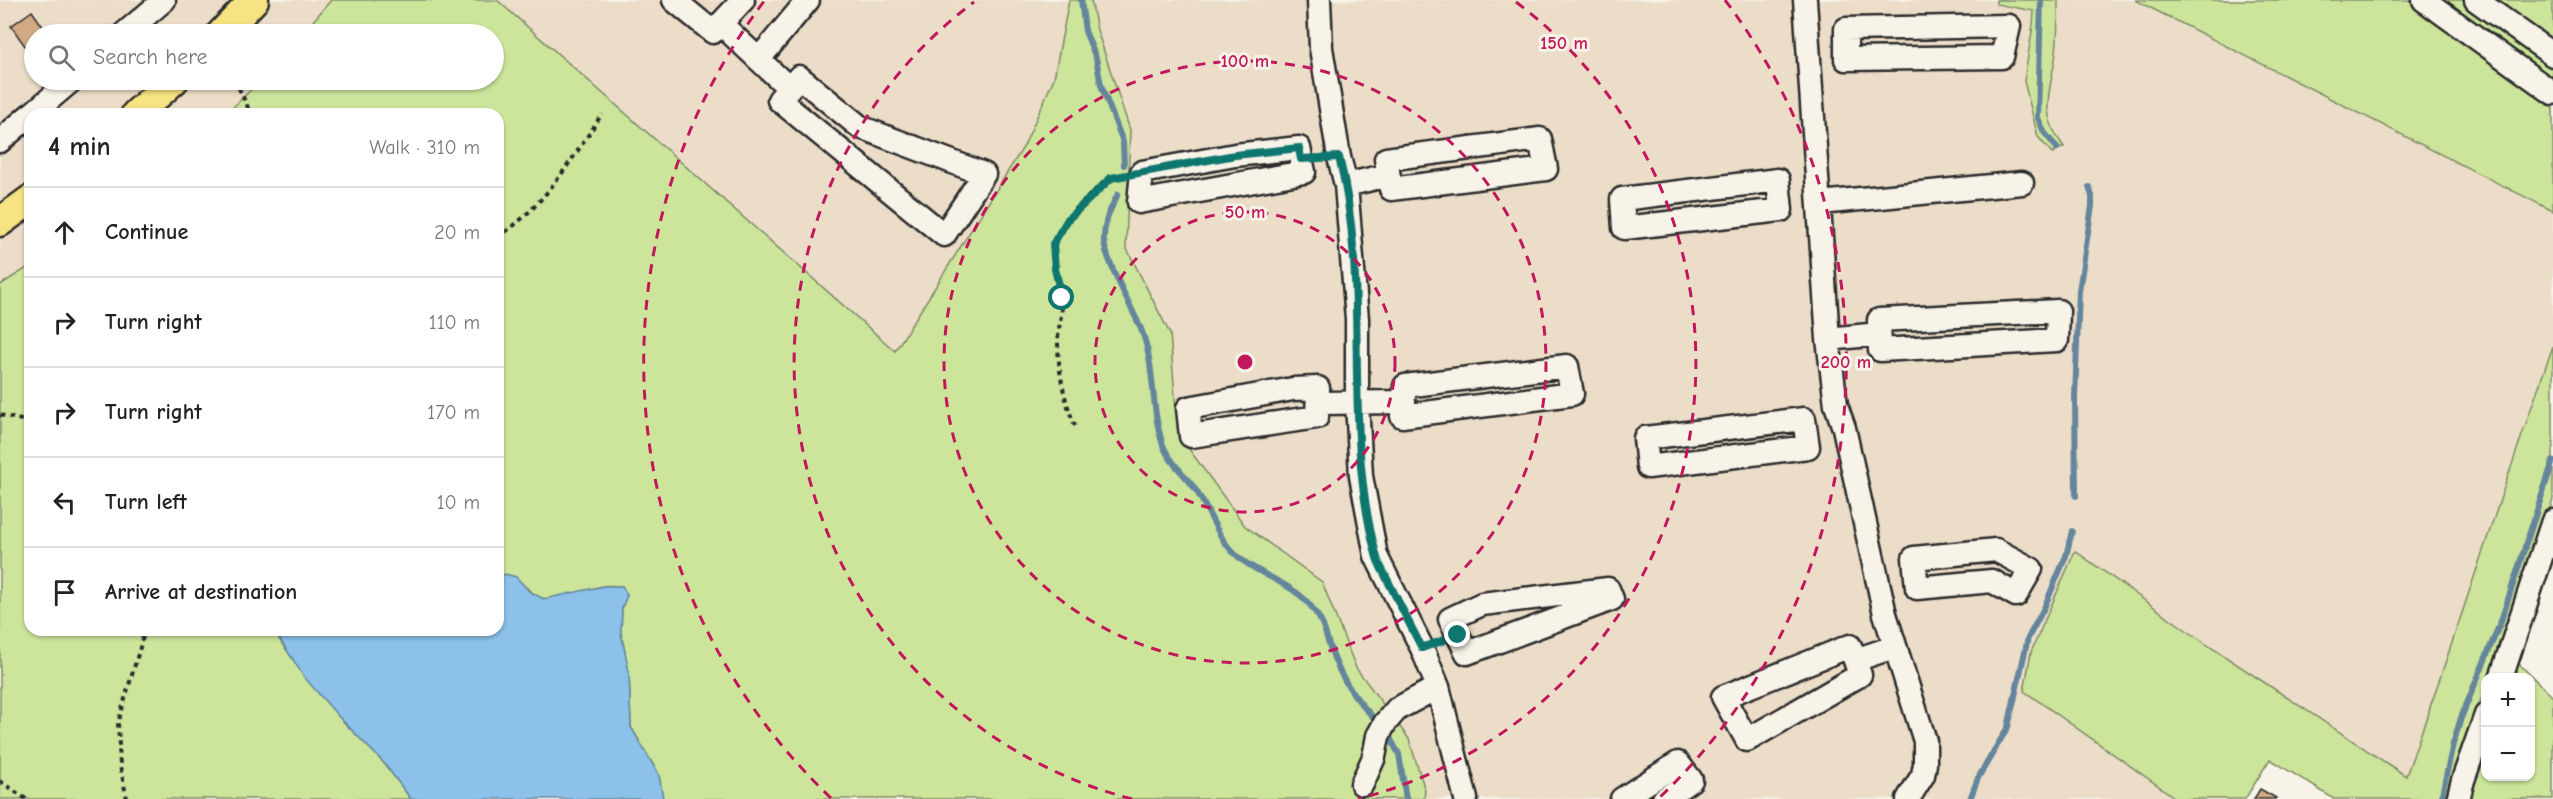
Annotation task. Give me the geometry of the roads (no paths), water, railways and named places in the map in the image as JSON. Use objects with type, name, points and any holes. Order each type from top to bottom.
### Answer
[{"type":"main road","points":[[231,24],[254,0]]},
{"type":"main road","points":[[143,108],[163,90]]},
{"type":"main road","points":[[0,222],[24,204]]},
{"type":"street","points":[[136,24],[164,0]]},
{"type":"street","points":[[674,0],[713,32],[743,0]]},
{"type":"street","points":[[759,59],[808,0]]},
{"type":"street","points":[[1319,0],[1321,48],[1339,157],[1346,185],[1357,319],[1357,402],[1361,476],[1376,556],[1422,648],[1438,687],[1466,799]]},
{"type":"street","points":[[1805,0],[1828,339],[1836,405],[1844,428],[1894,647],[1922,730],[1926,752],[1923,775],[1908,799]]},
{"type":"street","points":[[2424,0],[2553,93]]},
{"type":"street","points":[[2476,0],[2553,55]]},
{"type":"street","points":[[720,24],[789,88]]},
{"type":"street","points":[[2009,26],[2002,57],[1846,59],[1845,43],[1845,29],[2009,26]]},
{"type":"street","points":[[1809,51],[1845,43]]},
{"type":"street","points":[[799,77],[860,127],[984,174],[944,235],[779,100],[789,88],[799,77]]},
{"type":"street","points":[[39,108],[60,90]]},
{"type":"street","points":[[3,131],[24,119]]},
{"type":"street","points":[[1540,139],[1546,169],[1390,189],[1388,175],[1386,159],[1540,139]]},
{"type":"street","points":[[1299,148],[1301,159],[1304,172],[1139,202],[1142,172],[1235,155],[1299,148]]},
{"type":"street","points":[[1301,159],[1339,157]]},
{"type":"street","points":[[1346,185],[1388,175]]},
{"type":"street","points":[[1778,180],[1779,195],[1781,210],[1624,228],[1622,199],[1778,180]]},
{"type":"street","points":[[1779,195],[1819,198],[2022,183]]},
{"type":"street","points":[[2058,311],[2057,340],[1880,350],[1879,334],[1879,320],[2058,311]]},
{"type":"street","points":[[1828,339],[1879,334]]},
{"type":"street","points":[[1567,366],[1572,394],[1402,416],[1404,402],[1405,386],[1567,366]]},
{"type":"street","points":[[1318,388],[1318,403],[1317,417],[1191,436],[1188,408],[1293,389],[1318,388]]},
{"type":"street","points":[[1318,403],[1404,402]]},
{"type":"street","points":[[1804,419],[1806,434],[1808,447],[1648,466],[1645,438],[1804,419]]},
{"type":"street","points":[[1806,434],[1844,428]]},
{"type":"street","points":[[2502,673],[2553,521]]},
{"type":"street","points":[[1996,550],[2031,569],[2016,595],[1992,581],[1917,588],[1916,573],[1914,558],[1996,550]]},
{"type":"street","points":[[1878,581],[1916,573]]},
{"type":"street","points":[[1608,589],[1612,599],[1467,653],[1458,635],[1450,619],[1482,604],[1608,589]]},
{"type":"street","points":[[1422,648],[1458,635]]},
{"type":"street","points":[[1850,646],[1855,660],[1860,675],[1747,740],[1723,697],[1850,646]]},
{"type":"street","points":[[1855,660],[1894,647]]},
{"type":"street","points":[[1362,784],[1374,757],[1378,736],[1385,723],[1397,709],[1438,687]]},
{"type":"street","points":[[2458,799],[2482,727]]},
{"type":"street","points":[[1622,799],[1677,763],[1691,780],[1664,799]]},
{"type":"water","points":[[504,574],[516,577],[530,592],[544,599],[604,586],[622,586],[627,595],[622,608],[621,633],[629,672],[631,727],[659,775],[663,799],[411,799],[383,762],[304,677],[278,636],[504,636]]},
{"type":"waterway","points":[[1081,0],[1085,31],[1096,58],[1101,85],[1123,142],[1124,165]]},
{"type":"waterway","points":[[2041,0],[2038,118],[2044,132],[2057,148]]},
{"type":"waterway","points":[[2076,496],[2075,398],[2079,291],[2092,206],[2089,187]]},
{"type":"waterway","points":[[1118,194],[1106,222],[1104,241],[1109,260],[1146,343],[1156,416],[1163,445],[1173,462],[1195,489],[1222,538],[1236,555],[1258,571],[1294,591],[1313,609],[1323,625],[1343,678],[1360,703],[1374,718]]},
{"type":"waterway","points":[[2441,799],[2461,718],[2501,621],[2553,461]]},
{"type":"waterway","points":[[1970,799],[1978,778],[2008,727],[2028,638],[2044,608],[2066,556],[2072,531]]},
{"type":"waterway","points":[[1390,738],[1399,754],[1406,799]]}]
